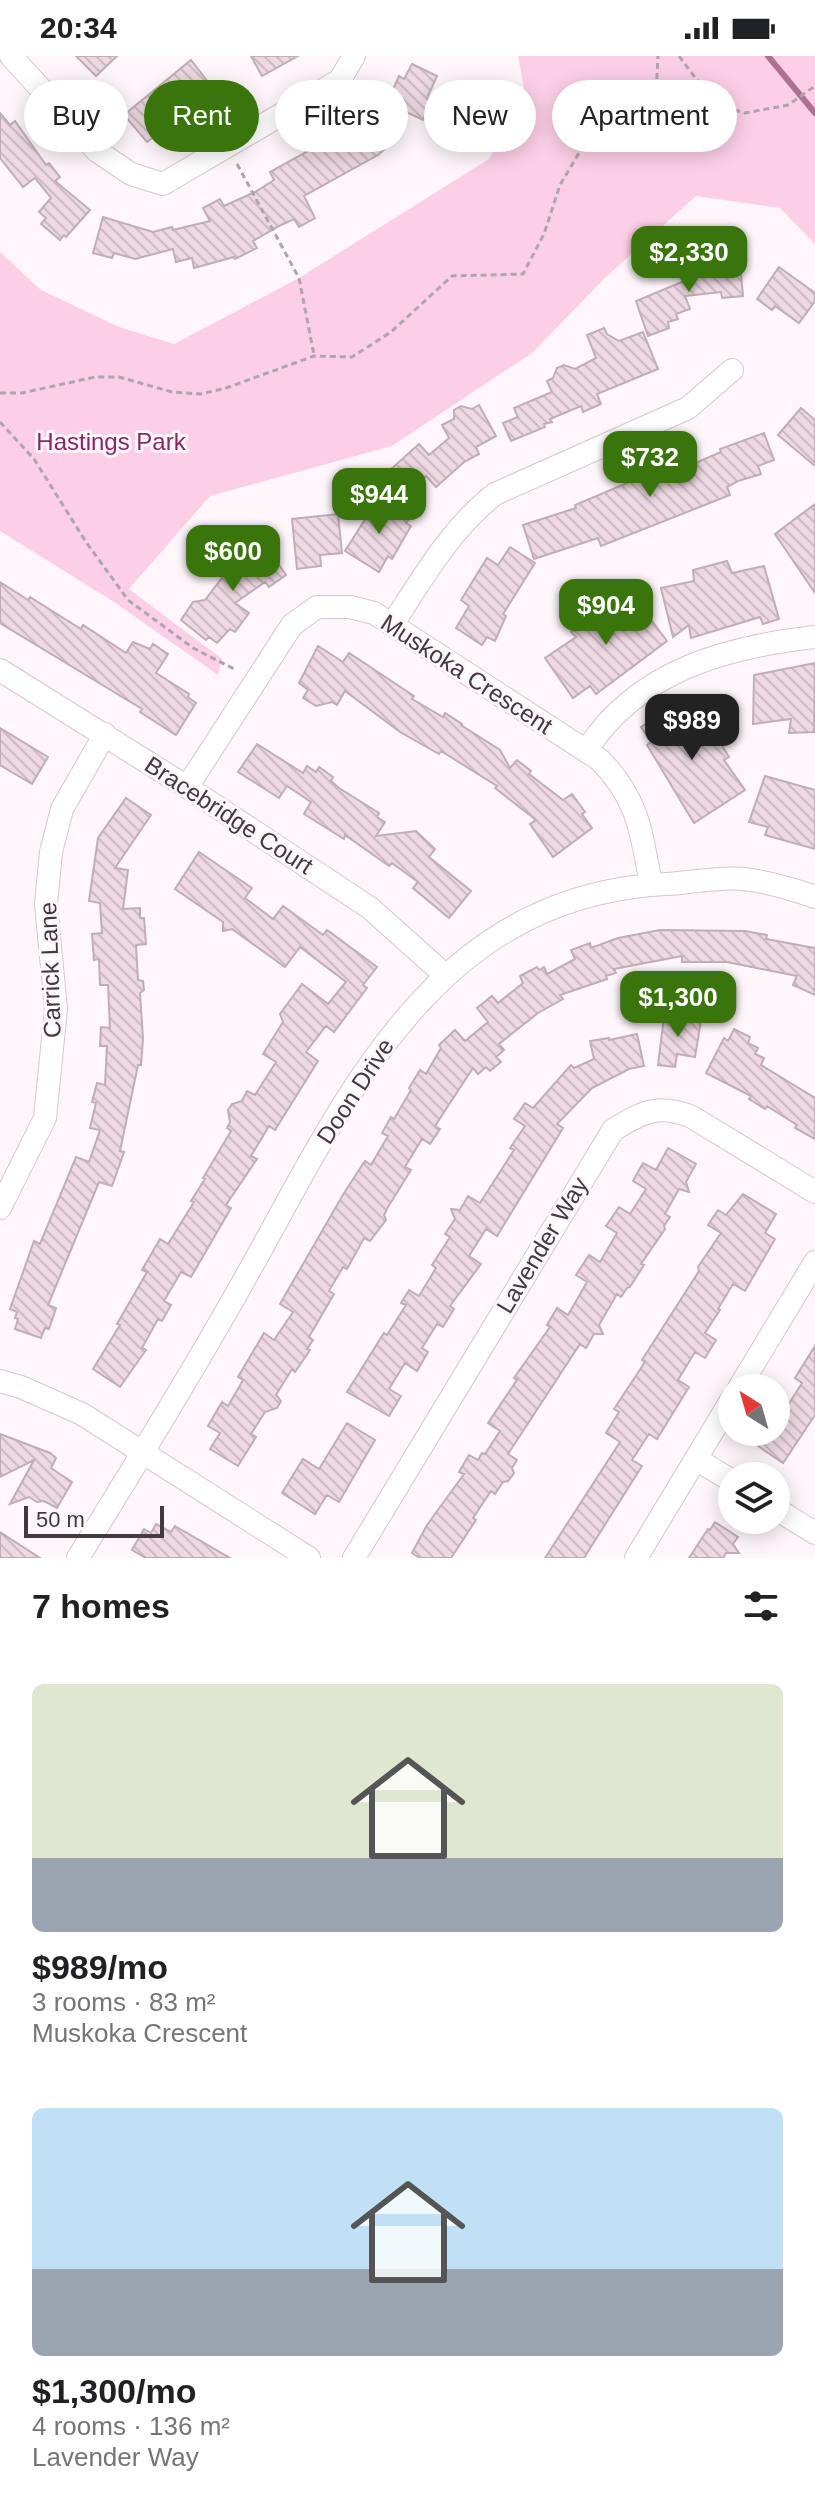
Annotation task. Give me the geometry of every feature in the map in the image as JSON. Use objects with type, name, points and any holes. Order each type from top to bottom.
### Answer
[{"type":"street","points":[[11,56],[97,151],[131,174],[163,184],[340,80],[354,56]]},
{"type":"street","points":[[392,625],[453,536],[484,503],[515,485],[688,408],[732,370]]},
{"type":"street","name":"Muskoka Crescent","points":[[187,787],[245,677],[292,625],[317,607],[362,610],[374,613],[600,760],[621,781],[635,810],[651,884]]},
{"type":"street","points":[[586,751],[611,717],[634,696],[676,672],[720,655],[773,642],[815,637]]},
{"type":"street","name":"Bracebridge Court","points":[[0,670],[105,734],[370,908],[446,976]]},
{"type":"street","name":"Carrick Lane","points":[[0,1208],[45,1118],[56,1009],[46,904],[51,852],[62,809],[105,734]]},
{"type":"street","name":"Doon Drive","points":[[78,1558],[234,1299],[346,1099],[389,1037],[471,952],[510,928],[552,908],[651,884],[742,879],[815,897]]},
{"type":"street","name":"Lavender Way","points":[[354,1558],[613,1130],[638,1114],[671,1108],[692,1117],[815,1192]]},
{"type":"street","points":[[747,1374],[815,1262]]},
{"type":"street","points":[[0,1381],[82,1414],[309,1558]]},
{"type":"street","points":[[636,1558],[718,1422]]},
{"type":"street","points":[[696,1459],[718,1472]]},
{"type":"street","points":[[790,1518],[815,1533]]},
{"type":"path","points":[[657,80],[658,56]]},
{"type":"path","points":[[679,56],[697,80]]},
{"type":"path","points":[[737,111],[745,113],[788,105],[814,87]]},
{"type":"path","points":[[0,393],[22,393],[95,377],[119,377],[172,392],[201,394],[314,356],[352,357],[391,332],[452,276],[523,274],[544,234],[560,185],[580,152]]},
{"type":"path","points":[[237,164],[299,278],[314,356]]},
{"type":"path","points":[[0,422],[34,459],[86,542],[128,600],[193,648],[245,677]]},
{"type":"green space","name":"Hastings Park","points":[[518,56],[815,56],[815,244],[780,208],[696,196],[605,278],[532,353],[392,446],[210,496],[129,589],[222,659],[218,675],[114,602],[0,531],[0,252],[41,290],[119,327],[174,344],[299,278],[489,159],[493,152],[536,152],[536,80],[522,80]]},
{"type":"building","points":[[76,56],[117,56],[96,76]]},
{"type":"building","points":[[251,56],[298,56],[262,76]]},
{"type":"building","points":[[191,60],[207,80],[167,80]]},
{"type":"building","points":[[412,64],[437,76],[435,80],[424,80],[423,120],[408,113],[408,80],[397,80],[399,76],[404,79]]},
{"type":"building","points":[[144,99],[144,138],[128,120],[128,112]]},
{"type":"building","points":[[0,113],[10,125],[15,121],[24,134],[24,152],[37,152],[60,177],[55,181],[90,210],[60,240],[41,224],[46,218],[39,212],[51,198],[35,178],[23,187],[0,158]]},
{"type":"building","points":[[306,152],[381,152],[304,196],[315,218],[299,227],[294,219],[281,225],[253,241],[257,248],[235,259],[194,268],[192,258],[176,262],[173,249],[135,259],[114,253],[112,258],[93,253],[103,217],[153,232],[210,221],[203,208],[220,199],[224,206],[255,192],[274,180],[270,172]]},
{"type":"building","points":[[733,260],[734,275],[741,274],[743,296],[722,298],[721,292],[685,296],[690,309],[676,314],[678,319],[668,322],[669,328],[648,336],[636,301],[689,279],[688,265]]},
{"type":"building","points":[[779,267],[815,293],[815,301],[799,323],[775,306],[772,310],[757,299]]},
{"type":"building","points":[[604,328],[607,334],[619,341],[643,332],[658,369],[597,394],[601,404],[583,412],[581,406],[550,419],[552,422],[544,424],[545,427],[511,441],[503,423],[518,417],[514,408],[552,392],[547,381],[553,378],[557,368],[564,365],[575,369],[596,358],[587,335]]},
{"type":"building","points":[[479,405],[496,436],[476,447],[479,454],[464,462],[436,487],[426,476],[409,491],[390,470],[419,444],[429,455],[449,438],[442,425],[454,419],[454,410],[461,406],[472,409]]},
{"type":"building","points":[[801,408],[815,420],[815,466],[778,435]]},
{"type":"building","points":[[764,433],[774,460],[758,466],[761,474],[727,487],[730,495],[601,546],[598,538],[534,559],[523,525],[576,508],[575,505],[688,457],[691,465],[721,452],[720,449]]},
{"type":"building","points":[[378,499],[410,518],[406,523],[411,526],[392,559],[388,556],[379,572],[345,551]]},
{"type":"building","points":[[815,504],[815,593],[775,534]]},
{"type":"building","points":[[338,514],[342,553],[320,555],[321,566],[297,569],[292,519]]},
{"type":"building","points":[[261,539],[286,575],[269,587],[265,582],[235,603],[249,613],[235,632],[230,629],[217,643],[209,637],[206,640],[181,620],[193,602],[205,600],[224,575],[221,571],[236,560],[234,557]]},
{"type":"building","points":[[510,547],[535,563],[503,614],[506,616],[495,641],[487,637],[482,645],[456,628],[469,606],[461,600],[487,558],[498,565]]},
{"type":"building","points":[[727,561],[732,573],[764,566],[779,619],[763,624],[760,617],[691,638],[689,625],[673,637],[661,588],[694,581],[693,570]]},
{"type":"building","points":[[0,582],[81,629],[83,625],[126,653],[133,642],[150,649],[153,644],[168,654],[156,673],[189,694],[188,697],[196,703],[176,735],[140,712],[142,709],[0,623]]},
{"type":"building","points":[[631,593],[667,641],[596,694],[590,686],[573,698],[545,658],[576,637],[571,632]]},
{"type":"building","points":[[318,646],[343,662],[349,653],[414,696],[412,699],[443,717],[445,713],[500,750],[510,768],[517,760],[531,771],[529,774],[563,800],[572,794],[592,828],[553,857],[530,824],[536,820],[495,788],[497,786],[441,751],[439,754],[400,732],[345,691],[337,705],[332,702],[316,706],[303,698],[308,690],[299,683]]},
{"type":"building","points":[[815,663],[814,732],[789,733],[791,719],[753,724],[754,675]]},
{"type":"building","points":[[682,701],[702,733],[711,728],[729,757],[724,760],[745,790],[694,823],[647,745],[651,742],[641,727]]},
{"type":"building","points":[[0,728],[48,757],[32,784],[0,765]]},
{"type":"building","points":[[257,744],[303,773],[307,766],[316,772],[319,767],[333,777],[331,781],[339,788],[379,813],[377,817],[385,822],[376,836],[416,831],[435,849],[429,857],[471,891],[449,918],[413,888],[418,882],[392,863],[389,866],[345,835],[344,839],[304,814],[311,802],[287,786],[279,798],[238,772]]},
{"type":"building","points":[[765,776],[815,790],[815,849],[765,835],[768,827],[749,822]]},
{"type":"building","points":[[126,798],[151,815],[115,868],[128,870],[123,909],[140,908],[140,918],[144,918],[146,944],[136,945],[138,980],[143,981],[144,990],[140,993],[141,1065],[138,1065],[120,1151],[124,1152],[112,1186],[99,1182],[48,1305],[56,1308],[49,1329],[45,1328],[41,1338],[15,1329],[17,1312],[10,1309],[34,1241],[40,1244],[76,1157],[89,1162],[100,1130],[90,1128],[97,1083],[105,1085],[107,1046],[100,1046],[101,1027],[110,1028],[108,985],[100,985],[99,959],[94,960],[92,934],[102,933],[100,903],[89,901],[98,838]]},
{"type":"building","points":[[199,852],[252,888],[245,898],[273,919],[283,906],[323,935],[327,930],[377,967],[363,985],[367,988],[334,1032],[326,1026],[306,1052],[318,1061],[275,1130],[269,1126],[251,1156],[257,1159],[226,1205],[231,1208],[191,1277],[181,1272],[164,1301],[171,1305],[162,1321],[158,1319],[142,1348],[146,1350],[120,1387],[93,1369],[120,1325],[117,1324],[147,1272],[142,1270],[160,1239],[168,1244],[194,1202],[191,1201],[231,1131],[227,1128],[230,1122],[228,1110],[232,1104],[242,1101],[247,1091],[255,1095],[276,1062],[263,1054],[283,1022],[280,1014],[302,984],[328,1004],[346,982],[300,947],[285,967],[232,929],[223,931],[223,922],[175,889]]},
{"type":"building","points":[[660,930],[745,931],[767,935],[766,939],[815,948],[815,995],[793,985],[797,976],[727,962],[682,962],[682,956],[614,969],[616,973],[606,976],[607,979],[560,995],[563,999],[538,1013],[499,1044],[504,1050],[496,1057],[501,1062],[490,1071],[486,1067],[478,1074],[473,1068],[435,1126],[440,1129],[430,1144],[422,1139],[405,1167],[411,1170],[384,1215],[386,1220],[370,1241],[364,1238],[347,1269],[343,1267],[329,1291],[334,1294],[309,1337],[313,1340],[307,1349],[310,1350],[295,1372],[292,1369],[276,1395],[281,1401],[277,1408],[265,1412],[251,1434],[256,1437],[238,1466],[210,1449],[220,1433],[208,1426],[222,1402],[228,1406],[243,1380],[238,1377],[264,1333],[274,1340],[293,1312],[280,1304],[344,1193],[365,1161],[371,1165],[388,1136],[382,1133],[391,1117],[394,1119],[420,1070],[426,1074],[441,1048],[439,1045],[455,1030],[465,1041],[488,1022],[477,1008],[492,996],[498,1003],[523,983],[520,976],[537,967],[539,970],[544,967],[547,974],[575,959],[571,950],[590,943],[591,948],[618,938]]},
{"type":"building","points":[[677,1015],[701,1020],[695,1057],[677,1054],[675,1067],[658,1065],[664,1017]]},
{"type":"building","points":[[734,1029],[750,1037],[748,1043],[758,1048],[755,1054],[764,1058],[761,1065],[815,1098],[815,1139],[767,1106],[765,1109],[749,1099],[751,1096],[706,1073],[724,1038],[728,1041]]},
{"type":"building","points":[[637,1034],[644,1066],[629,1069],[592,1088],[557,1124],[563,1128],[497,1236],[486,1229],[469,1256],[481,1264],[450,1306],[454,1309],[443,1327],[437,1324],[422,1348],[428,1352],[417,1371],[405,1363],[389,1389],[401,1396],[389,1416],[347,1392],[384,1333],[387,1335],[406,1305],[401,1303],[409,1290],[419,1296],[436,1268],[432,1265],[450,1237],[445,1234],[455,1219],[451,1209],[460,1210],[468,1196],[480,1203],[514,1150],[510,1148],[525,1126],[514,1119],[525,1103],[533,1108],[571,1065],[574,1068],[594,1059],[590,1041]]},
{"type":"building","points":[[668,1148],[696,1164],[686,1182],[689,1192],[679,1189],[665,1214],[670,1217],[665,1229],[641,1264],[644,1265],[621,1297],[617,1294],[599,1325],[603,1334],[594,1334],[586,1348],[580,1344],[508,1454],[517,1460],[512,1468],[514,1473],[495,1494],[491,1491],[451,1558],[420,1558],[412,1553],[427,1525],[464,1474],[459,1472],[469,1455],[478,1460],[500,1431],[488,1423],[517,1380],[514,1378],[550,1327],[547,1325],[557,1308],[568,1315],[587,1282],[576,1275],[589,1255],[600,1262],[617,1233],[606,1226],[619,1207],[630,1214],[646,1189],[633,1181],[643,1163],[656,1170]]},
{"type":"building","points":[[743,1194],[776,1214],[765,1233],[775,1239],[745,1291],[733,1284],[718,1309],[705,1333],[716,1340],[705,1358],[695,1352],[678,1380],[689,1387],[657,1439],[649,1434],[632,1460],[642,1466],[584,1558],[545,1558],[620,1442],[606,1433],[619,1412],[614,1409],[721,1233],[708,1225],[718,1210],[726,1215]]},
{"type":"building","points":[[815,1346],[815,1415],[782,1462],[758,1446],[790,1446],[790,1402],[802,1383],[795,1378]]},
{"type":"building","points":[[347,1423],[375,1440],[339,1502],[327,1495],[315,1514],[282,1493],[303,1459],[319,1469]]},
{"type":"building","points":[[0,1434],[56,1458],[51,1468],[72,1482],[57,1508],[29,1497],[10,1504],[34,1460],[0,1477]]},
{"type":"building","points":[[715,1522],[718,1524],[718,1534],[738,1537],[733,1544],[739,1553],[726,1553],[723,1558],[689,1558]]},
{"type":"building","points":[[156,1524],[171,1532],[175,1526],[230,1558],[146,1558],[132,1550],[144,1529],[151,1533]]},
{"type":"building","points":[[0,1532],[40,1558],[0,1558]]},
{"type":"waterway","points":[[768,56],[815,113]]}]
